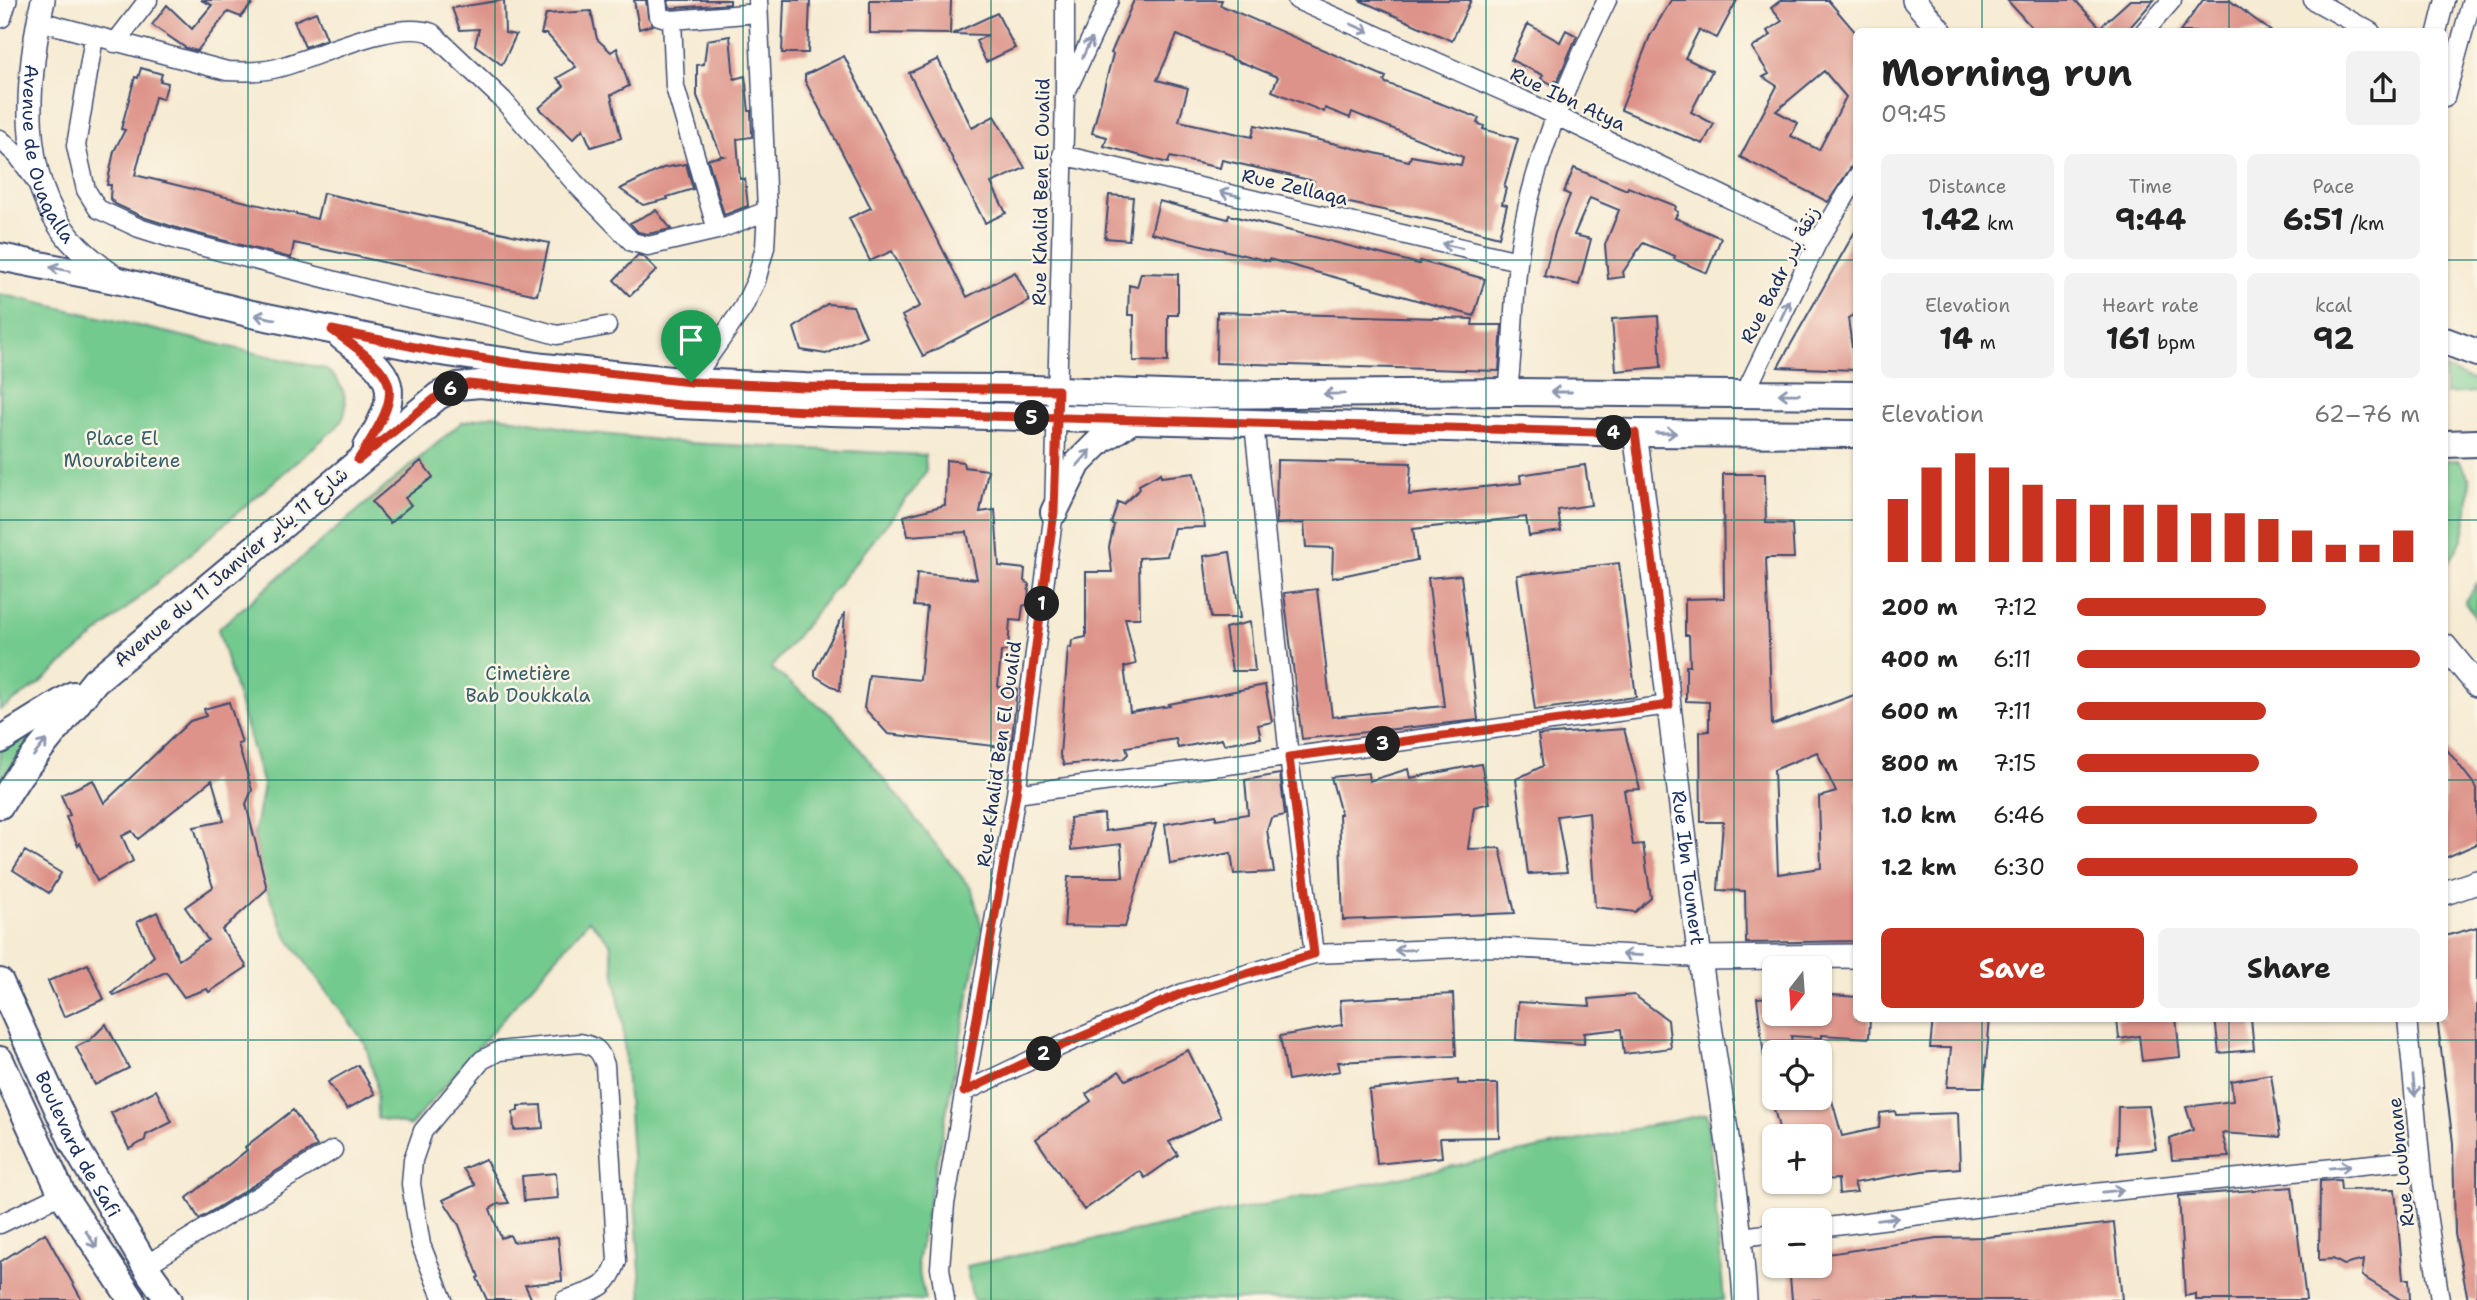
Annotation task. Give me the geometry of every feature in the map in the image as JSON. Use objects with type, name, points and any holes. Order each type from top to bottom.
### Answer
[{"type":"main road","points":[[0,257],[120,281],[252,314],[434,351],[512,363],[691,382],[1189,395],[1508,392],[1853,395]]},
{"type":"main road","points":[[332,330],[371,358],[385,375],[389,386],[390,401],[382,423],[358,460]]},
{"type":"main road","points":[[2448,342],[2477,353]]},
{"type":"main road","name":"Avenue du 11 Janvier شارع 11 يناير","points":[[0,805],[20,774],[95,681],[358,460],[449,390],[469,384],[680,405],[1057,419],[1635,433],[1853,434]]},
{"type":"main road","points":[[1054,512],[1078,463],[1101,440],[1132,419]]},
{"type":"main road","points":[[2448,444],[2477,443]]},
{"type":"main road","points":[[0,740],[95,681]]},
{"type":"main road","name":"Boulevard de Safi","points":[[0,982],[74,1144],[169,1300]]},
{"type":"main road","name":"Boulevard de Safi","points":[[0,1060],[62,1194],[129,1296]]},
{"type":"main road","points":[[45,1159],[74,1144]]},
{"type":"main road","points":[[129,1296],[149,1270]]},
{"type":"street","points":[[0,16],[5,0]]},
{"type":"street","points":[[115,43],[148,0]]},
{"type":"street","points":[[657,0],[659,16],[672,20],[758,6],[767,211],[765,247],[750,293],[737,318],[691,382]]},
{"type":"street","name":"Rue Khalid Ben El Oualid","points":[[945,1300],[940,1268],[945,1204],[1016,794],[1054,512],[1065,0]]},
{"type":"street","points":[[1065,96],[1109,0]]},
{"type":"street","name":"Rue Ibn Atya","points":[[1297,0],[1554,116],[1818,241]]},
{"type":"street","points":[[1508,392],[1518,261],[1532,192],[1554,116],[1607,0]]},
{"type":"street","points":[[1914,0],[1938,28]]},
{"type":"street","points":[[2148,28],[2172,0]]},
{"type":"street","points":[[2313,0],[2364,28]]},
{"type":"street","points":[[2438,28],[2445,0]]},
{"type":"street","points":[[2450,62],[2472,0]]},
{"type":"street","points":[[41,11],[94,37],[227,71],[245,72],[278,68],[392,31],[420,29],[432,33],[503,100],[556,162],[632,242],[648,246],[717,230],[767,211]]},
{"type":"street","name":"Avenue de Ouaqalla","points":[[41,11],[31,95],[33,147],[44,193],[58,223],[69,238],[88,257],[120,281]]},
{"type":"street","points":[[672,20],[674,87],[717,230]]},
{"type":"street","points":[[94,37],[76,146],[86,190],[98,209],[139,228],[177,240],[557,335],[607,326]]},
{"type":"street","points":[[0,139],[18,156],[44,193]]},
{"type":"street","name":"Rue Zellaqa","points":[[1062,155],[1518,261]]},
{"type":"street","name":"Rue Badr زنقة بدر","points":[[1745,393],[1818,241],[1853,184]]},
{"type":"street","points":[[1254,424],[1289,757],[1314,954]]},
{"type":"street","name":"Rue Ibn Toumert","points":[[1635,433],[1700,958],[1741,1237],[1745,1300]]},
{"type":"street","points":[[2448,650],[2477,685]]},
{"type":"street","points":[[1016,794],[1669,705]]},
{"type":"street","points":[[2448,891],[2477,882]]},
{"type":"street","points":[[964,1092],[1065,1044],[1183,993],[1314,954],[1490,947],[1700,958],[1853,956]]},
{"type":"street","name":"Rue Loubnane","points":[[2407,1022],[2420,1159],[2440,1300]]},
{"type":"street","points":[[443,1300],[421,1245],[411,1184],[413,1160],[423,1131],[482,1060],[499,1051],[580,1043],[592,1045],[600,1051],[605,1065],[617,1261],[606,1285],[565,1300]]},
{"type":"street","points":[[149,1270],[333,1150]]},
{"type":"street","points":[[1832,1226],[2076,1195],[2420,1159]]},
{"type":"street","points":[[0,1224],[62,1194]]},
{"type":"street","points":[[1741,1237],[1762,1234]]},
{"type":"green space","name":"Place El Mourabitene","points":[[0,294],[325,369],[341,386],[346,408],[340,423],[334,429],[39,684],[0,710]]},
{"type":"green space","points":[[2448,370],[2477,382],[2477,392],[2448,394]]},
{"type":"green space","name":"Cimetière Bab Doukkala","points":[[493,415],[591,433],[688,443],[925,455],[926,470],[917,486],[771,668],[835,718],[972,890],[982,928],[917,1263],[925,1300],[642,1300],[623,1026],[610,943],[589,920],[410,1126],[377,1118],[376,1083],[365,1043],[287,937],[265,886],[254,835],[263,785],[218,629],[461,423]]},
{"type":"green space","points":[[2448,460],[2459,460],[2470,479],[2468,510],[2463,537],[2448,563]]},
{"type":"green space","points":[[2477,583],[2477,620],[2465,601]]},
{"type":"green space","points":[[56,715],[21,752],[0,782],[0,747]]},
{"type":"green space","points":[[1707,1114],[1724,1300],[973,1300],[966,1266]]},
{"type":"building","points":[[201,0],[255,0],[241,17],[228,12],[197,51],[186,48],[152,25],[167,5],[192,29],[212,5]]},
{"type":"building","points":[[504,0],[505,33],[516,35],[502,65],[475,45],[479,29],[460,30],[452,8]]},
{"type":"building","points":[[634,0],[646,0],[648,17],[653,25],[639,29]]},
{"type":"building","points":[[668,0],[730,0],[730,4],[673,8],[669,7]]},
{"type":"building","points":[[784,0],[810,0],[808,53],[782,53]]},
{"type":"building","points":[[870,0],[951,0],[950,34],[870,33]]},
{"type":"building","points":[[1134,0],[1222,0],[1220,5],[1386,77],[1386,83],[1479,118],[1477,123],[1484,126],[1483,129],[1518,139],[1504,187],[1506,188],[1502,204],[1507,205],[1499,237],[1311,195],[1314,181],[1222,160],[1220,168],[1170,157],[1168,163],[1104,146],[1107,137],[1092,133],[1113,54],[1111,53]],"holes":[[[1177,35],[1278,77],[1272,91],[1324,112],[1325,108],[1350,118],[1352,112],[1463,157],[1461,165],[1411,156],[1409,161],[1255,125],[1252,137],[1179,121],[1188,88],[1157,80]]]},
{"type":"building","points":[[1359,0],[1471,0],[1452,41]]},
{"type":"building","points":[[1671,0],[1737,0],[1717,38],[1699,30],[1685,58],[1712,71],[1691,112],[1714,124],[1703,144],[1621,110],[1650,36]]},
{"type":"building","points":[[1781,0],[1828,0],[1853,29],[1853,164],[1828,202],[1740,157],[1777,86],[1763,77],[1769,74],[1752,48],[1771,35],[1767,31],[1782,21],[1771,8]],"holes":[[[1824,71],[1846,97],[1819,150],[1791,136],[1798,123],[1776,111]]]},
{"type":"building","points":[[2007,0],[2075,0],[2100,27],[2130,0],[2154,0],[2130,28],[2032,28]]},
{"type":"building","points":[[2203,0],[2229,0],[2267,28],[2183,28]]},
{"type":"building","points":[[591,11],[597,39],[611,52],[617,48],[629,86],[611,95],[621,138],[591,147],[583,129],[573,139],[539,108],[564,86],[557,78],[576,67],[547,34],[541,34],[546,14]]},
{"type":"building","points":[[316,12],[327,39],[305,47],[294,21]]},
{"type":"building","points":[[997,13],[1015,48],[986,62],[976,41],[988,35],[952,34]]},
{"type":"building","points":[[1528,24],[1560,42],[1566,30],[1577,36],[1557,82],[1553,85],[1541,78],[1543,75],[1511,60]]},
{"type":"building","points":[[730,36],[734,79],[745,76],[752,137],[737,139],[740,179],[745,179],[748,206],[724,215],[708,159],[724,156],[721,155],[697,96],[697,65],[704,64],[707,40]]},
{"type":"building","points":[[844,56],[967,297],[1015,272],[1030,301],[923,356],[902,316],[920,306],[892,251],[870,261],[849,218],[871,208],[805,81],[805,75]]},
{"type":"building","points":[[938,59],[972,128],[994,116],[1025,168],[991,183],[1006,213],[985,223],[909,73]]},
{"type":"building","points":[[141,68],[162,74],[160,81],[168,83],[163,99],[155,97],[135,175],[317,219],[323,193],[549,243],[537,295],[294,243],[291,258],[180,229],[115,204],[110,198],[111,185],[107,185],[114,151],[125,130],[121,129],[135,77],[138,78]]},
{"type":"building","points":[[686,164],[693,189],[667,197],[668,199],[643,205],[620,189],[663,168]]},
{"type":"building","points":[[1574,168],[1627,190],[1628,187],[1676,206],[1675,210],[1678,212],[1675,218],[1721,238],[1707,273],[1643,243],[1623,272],[1624,277],[1608,279],[1605,245],[1619,210],[1590,198],[1574,235],[1591,239],[1579,285],[1544,276],[1555,233],[1570,195],[1564,192]]},
{"type":"building","points":[[1109,195],[1133,197],[1129,240],[1105,238]]},
{"type":"building","points":[[1159,201],[1228,219],[1229,215],[1485,279],[1474,316],[1269,259],[1151,233]]},
{"type":"building","points":[[656,210],[671,229],[648,234],[638,232],[630,223]]},
{"type":"building","points":[[1853,235],[1853,315],[1848,318],[1853,370],[1778,367]]},
{"type":"building","points":[[638,255],[644,257],[657,270],[630,296],[614,280]]},
{"type":"building","points":[[1141,273],[1178,274],[1178,315],[1168,315],[1168,362],[1133,361],[1134,315],[1128,315],[1129,285],[1137,287]]},
{"type":"building","points":[[827,304],[853,306],[866,336],[826,354],[801,350],[794,328]]},
{"type":"building","points":[[1217,312],[1473,319],[1472,325],[1502,325],[1499,371],[1216,363]]},
{"type":"building","points":[[1658,316],[1661,367],[1616,371],[1612,319]]},
{"type":"building","points":[[946,460],[963,462],[964,467],[988,470],[980,512],[995,510],[999,566],[1025,569],[1024,581],[1029,584],[1028,604],[1023,606],[1021,621],[1010,620],[1008,650],[1001,652],[998,687],[1017,689],[1011,748],[888,734],[864,708],[869,675],[920,680],[927,607],[914,606],[917,573],[977,579],[967,532],[908,536],[904,516],[945,505]]},
{"type":"building","points":[[1277,460],[1411,463],[1409,495],[1521,483],[1520,475],[1585,465],[1591,505],[1558,510],[1561,531],[1529,536],[1526,517],[1413,529],[1417,560],[1332,578],[1333,548],[1306,547],[1304,523],[1276,524]]},
{"type":"building","points":[[421,461],[433,477],[405,498],[411,505],[390,523],[372,502]]},
{"type":"building","points":[[1161,473],[1161,477],[1194,473],[1205,527],[1174,528],[1167,556],[1139,558],[1140,618],[1125,618],[1136,664],[1124,667],[1130,712],[1265,685],[1272,722],[1258,725],[1261,738],[1224,744],[1222,739],[1178,748],[1176,739],[1126,747],[1128,754],[1123,759],[1064,765],[1060,755],[1068,647],[1071,648],[1072,640],[1086,637],[1086,572],[1112,572],[1109,547],[1114,525],[1111,523],[1118,502],[1123,504],[1140,489],[1139,485]]},
{"type":"building","points":[[1723,474],[1765,474],[1766,523],[1792,524],[1794,558],[1766,558],[1772,725],[1853,695],[1853,941],[1746,943],[1745,891],[1718,890],[1723,822],[1701,822],[1700,732],[1709,731],[1709,702],[1686,701],[1686,666],[1690,666],[1689,635],[1685,635],[1685,599],[1724,598]],"holes":[[[1817,752],[1836,792],[1819,797],[1821,868],[1778,874],[1774,770]]]},
{"type":"building","points":[[1230,552],[1240,618],[1211,618],[1204,556]]},
{"type":"building","points":[[1619,563],[1636,697],[1535,710],[1517,575]]},
{"type":"building","points":[[1461,575],[1478,720],[1302,739],[1284,593],[1317,589],[1332,717],[1444,706],[1428,578]]},
{"type":"building","points":[[845,612],[840,691],[815,676],[815,670]]},
{"type":"building","points":[[1250,622],[1255,671],[1232,671],[1225,628]]},
{"type":"building","points":[[229,702],[242,743],[238,744],[252,790],[246,804],[267,889],[222,930],[247,967],[209,992],[207,989],[184,997],[166,972],[114,995],[112,993],[154,956],[137,922],[157,912],[179,960],[208,940],[185,907],[213,887],[194,827],[224,821],[212,780],[138,839],[132,831],[122,836],[133,861],[97,881],[80,843],[78,846],[66,817],[70,815],[61,795],[93,780],[104,803],[190,721],[206,716],[204,709]]},
{"type":"building","points":[[1624,729],[1640,789],[1624,790],[1633,845],[1643,844],[1651,898],[1635,912],[1595,907],[1589,812],[1557,816],[1567,872],[1528,874],[1516,779],[1543,766],[1538,735]]},
{"type":"building","points":[[2448,751],[2477,788],[2477,844],[2448,857]]},
{"type":"building","points":[[1481,764],[1490,803],[1474,807],[1468,849],[1500,848],[1515,913],[1343,920],[1341,814],[1331,777],[1368,773],[1369,781],[1408,769],[1410,778]]},
{"type":"building","points":[[1280,774],[1285,815],[1271,818],[1267,830],[1274,872],[1234,874],[1231,853],[1170,864],[1165,824],[1216,815],[1216,819],[1248,814],[1245,780]]},
{"type":"building","points":[[1104,814],[1105,831],[1156,824],[1125,927],[1064,926],[1068,877],[1123,877],[1121,844],[1071,850],[1070,818]]},
{"type":"building","points":[[25,851],[61,873],[49,893],[13,870]]},
{"type":"building","points":[[2477,927],[2477,1300],[2468,1300],[2455,1234],[2453,1143],[2438,1022],[2448,1022],[2448,935]]},
{"type":"building","points":[[88,964],[104,999],[64,1017],[48,981]]},
{"type":"building","points":[[1453,994],[1456,1056],[1338,1062],[1340,1071],[1288,1080],[1280,1036],[1342,1025],[1340,1000]]},
{"type":"building","points":[[1634,995],[1668,1020],[1671,1048],[1624,1054],[1621,1029],[1584,1033],[1584,1044],[1516,1040],[1518,1002],[1590,1006],[1589,999]]},
{"type":"building","points":[[1832,995],[1853,997],[1853,1022],[1870,1022],[1869,1038],[1822,1035],[1822,1038],[1791,1036],[1792,1040],[1762,1040],[1757,998],[1762,998],[1762,1026],[1832,1026]]},
{"type":"building","points":[[1933,1022],[1990,1022],[1984,1087],[1947,1087],[1951,1048],[1930,1048]]},
{"type":"building","points":[[2117,1022],[2176,1022],[2180,1057],[2142,1061],[2139,1036],[2119,1039]]},
{"type":"building","points":[[2215,1022],[2251,1022],[2254,1050],[2219,1053]]},
{"type":"building","points":[[106,1024],[129,1068],[95,1085],[76,1047],[90,1040]]},
{"type":"building","points":[[1188,1050],[1221,1117],[1169,1142],[1178,1155],[1145,1178],[1140,1171],[1084,1210],[1036,1139],[1091,1101],[1086,1094],[1119,1071],[1126,1080]]},
{"type":"building","points":[[358,1065],[375,1094],[347,1109],[328,1082]]},
{"type":"building","points":[[2271,1074],[2280,1137],[2222,1133],[2229,1157],[2172,1160],[2170,1139],[2193,1130],[2186,1107],[2233,1101],[2231,1081]]},
{"type":"building","points":[[1458,1080],[1458,1084],[1498,1084],[1499,1137],[1440,1138],[1442,1157],[1377,1164],[1369,1090]]},
{"type":"building","points":[[156,1090],[172,1122],[146,1135],[145,1140],[129,1149],[111,1113]]},
{"type":"building","points":[[1832,1101],[1842,1136],[1879,1128],[1880,1113],[1958,1113],[1960,1168],[1922,1171],[1854,1183],[1857,1192],[1839,1194],[1838,1179],[1832,1179],[1832,1124],[1778,1124],[1774,1110],[1832,1110]]},
{"type":"building","points":[[541,1105],[543,1128],[514,1130],[513,1112],[518,1111],[518,1106]]},
{"type":"building","points":[[2149,1106],[2156,1149],[2117,1153],[2118,1107]]},
{"type":"building","points":[[293,1110],[317,1146],[199,1219],[187,1198],[247,1150],[245,1147]]},
{"type":"building","points":[[485,1159],[509,1203],[498,1204],[490,1209],[501,1238],[510,1235],[513,1242],[558,1237],[562,1281],[525,1285],[532,1300],[487,1300],[459,1225],[443,1200],[475,1185],[463,1169]]},
{"type":"building","points":[[556,1173],[558,1198],[524,1201],[522,1176]]},
{"type":"building","points":[[2340,1180],[2341,1190],[2395,1189],[2403,1279],[2409,1279],[2410,1300],[2401,1300],[2362,1276],[2364,1260],[2344,1265],[2333,1259],[2319,1260],[2320,1181]]},
{"type":"building","points":[[2292,1187],[2306,1300],[2196,1300],[2196,1294],[2185,1296],[2179,1196]]},
{"type":"building","points":[[2114,1223],[2122,1300],[1792,1300],[1790,1278],[1832,1278],[1832,1253],[1937,1238],[1988,1237]]},
{"type":"building","points":[[45,1233],[82,1300],[0,1300],[0,1262]]},
{"type":"route","points":[[691,382],[512,363],[389,343],[332,330],[371,358],[385,375],[389,386],[390,401],[382,423],[358,460],[438,396],[458,386],[469,384],[680,405],[831,412],[1004,416],[1057,419],[1084,420],[1132,419],[1635,433],[1669,705],[1289,757],[1314,954],[1183,993],[1065,1044],[964,1092],[1016,794],[1054,512],[1057,442],[1057,419],[1058,390],[805,387],[691,382]]}]
